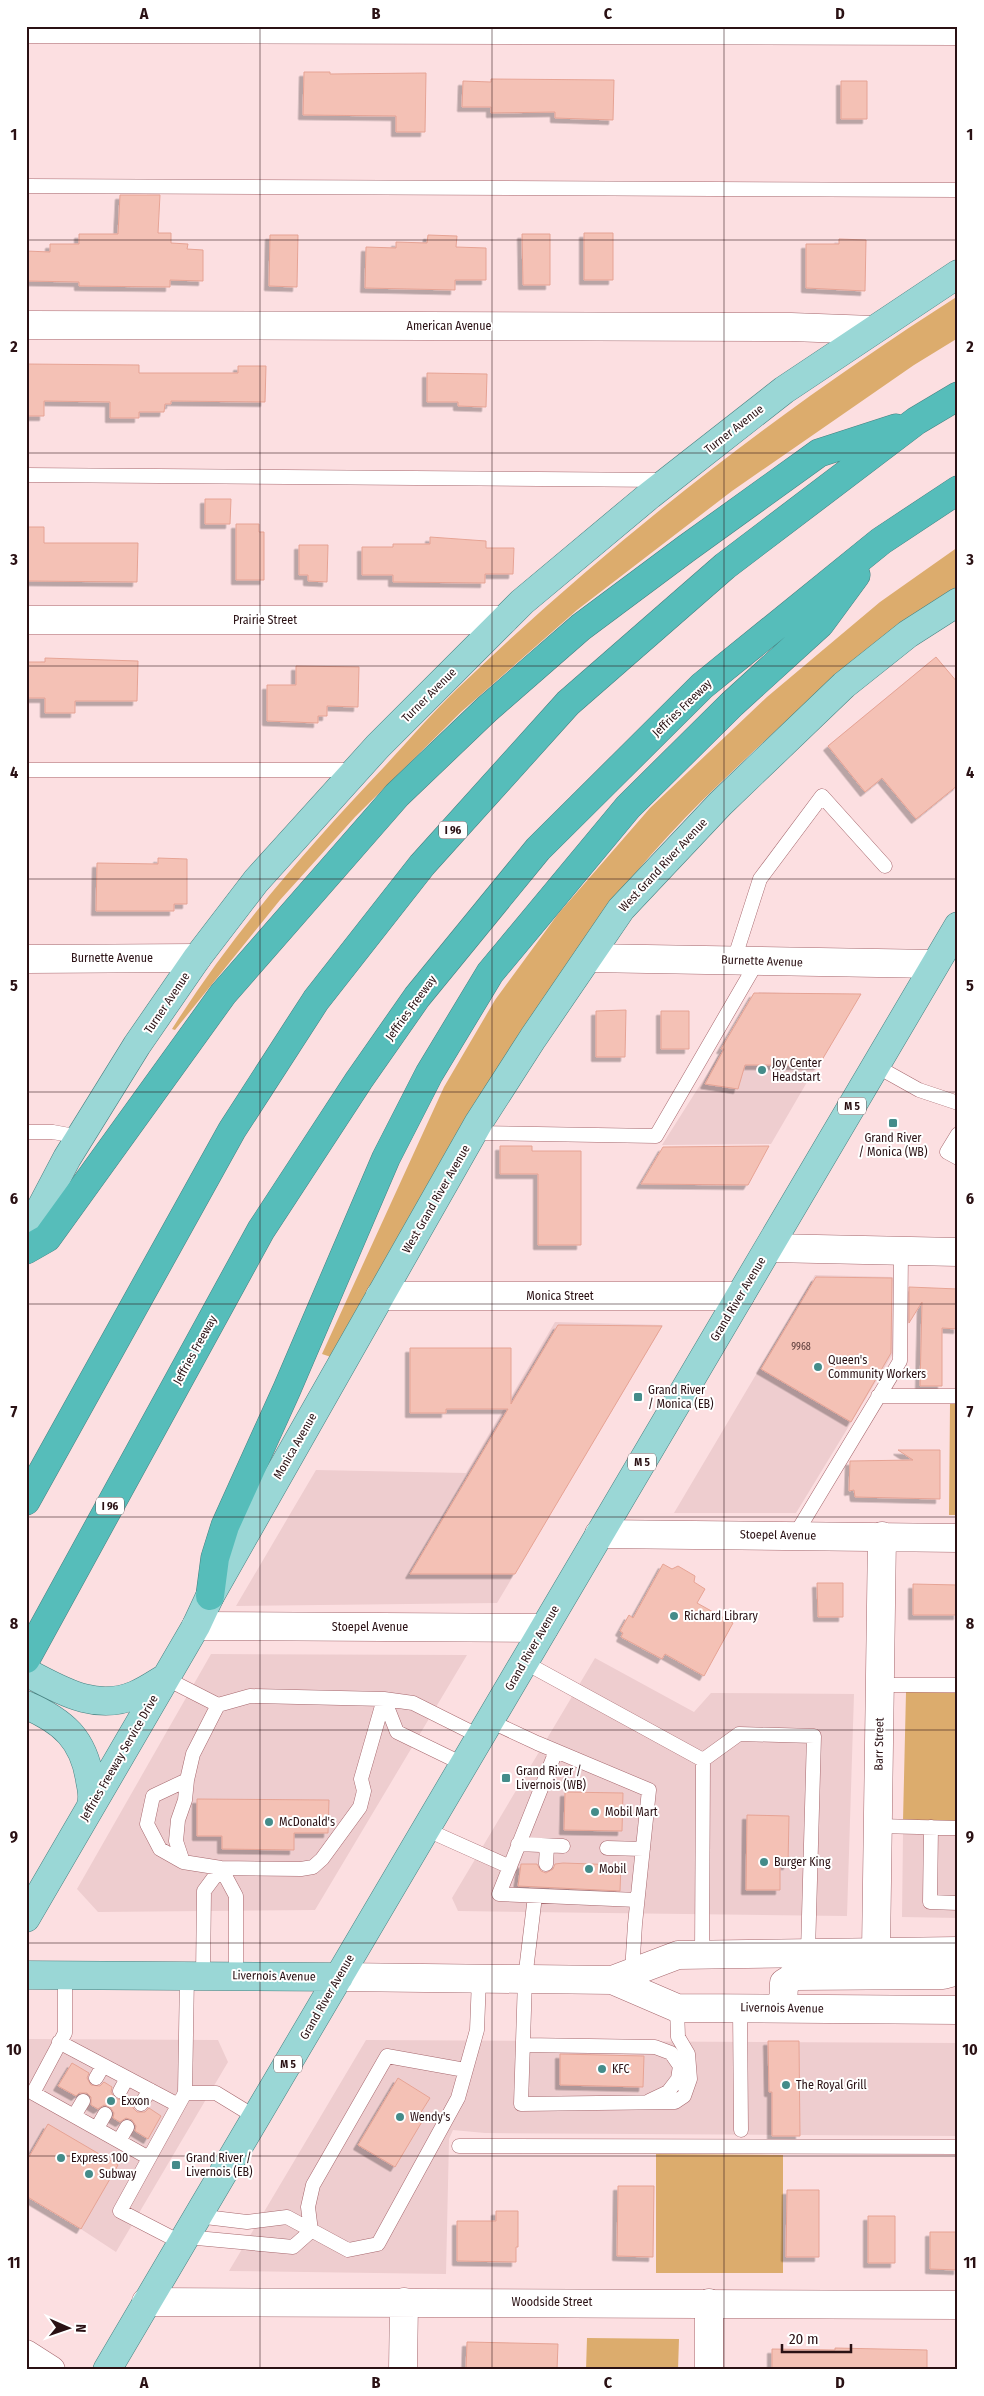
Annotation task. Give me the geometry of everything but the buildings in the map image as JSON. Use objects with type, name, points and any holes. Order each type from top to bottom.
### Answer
[{"type":"highway","name":"I 96","points":[[26,1501],[232,1130],[316,1000],[422,865],[568,702],[725,566],[916,421],[958,396]]},
{"type":"highway","points":[[26,1250],[47,1238],[235,979],[397,795],[487,709],[581,627],[687,548],[819,454],[916,421]]},
{"type":"highway","name":"Jeffries Freeway","points":[[26,1659],[261,1230],[416,997],[538,849],[702,686],[881,541],[958,490]]},
{"type":"highway","points":[[210,1596],[215,1558],[225,1526],[287,1389],[386,1158],[429,1074],[490,973],[628,807],[732,704],[820,624],[881,541]]},
{"type":"main road","name":"Turner Avenue","points":[[26,1236],[80,1137],[137,1046],[197,958],[256,880],[356,770],[522,602],[669,480],[784,390],[958,274]]},
{"type":"main road","name":"West Grand River Avenue","points":[[380,1296],[473,1133],[532,1038],[622,909],[720,804],[844,685],[908,634],[947,618],[958,602]]},
{"type":"main road","name":"Grand River Avenue","points":[[107,2370],[486,1729],[599,1534],[770,1248],[958,926]]},
{"type":"main road","name":"Monica Avenue","points":[[210,1596],[380,1296]]},
{"type":"main road","name":"Jeffries Freeway Service Drive","points":[[26,1918],[196,1626],[210,1596]]},
{"type":"main road","points":[[26,1672],[71,1696],[88,1700],[120,1700],[135,1695],[165,1678]]},
{"type":"main road","points":[[26,1705],[51,1715],[75,1739],[82,1750],[88,1767],[92,1790],[90,1808]]},
{"type":"main road","name":"Livernois Avenue","points":[[26,1975],[339,1977]]},
{"type":"street","points":[[26,30],[958,31]]},
{"type":"street","name":"American Avenue","points":[[26,325],[792,327],[873,330]]},
{"type":"street","name":"Prairie Street","points":[[26,620],[504,620]]},
{"type":"street","name":"Burnette Avenue","points":[[26,959],[197,958]]},
{"type":"street","name":"Burnette Avenue","points":[[588,958],[935,964]]},
{"type":"street","points":[[770,1248],[958,1252]]},
{"type":"street","name":"Monica Street","points":[[380,1296],[740,1296]]},
{"type":"street","name":"Stoepel Avenue","points":[[599,1534],[958,1538]]},
{"type":"street","name":"Barr Street","points":[[876,1951],[882,1536]]},
{"type":"street","name":"Stoepel Avenue","points":[[196,1626],[544,1628]]},
{"type":"street","name":"Livernois Avenue","points":[[339,1977],[525,1979],[622,1976],[678,1955],[958,1951]]},
{"type":"street","points":[[783,2008],[784,1983],[795,1976],[943,1975],[958,1971]]},
{"type":"street","name":"Livernois Avenue","points":[[622,1976],[677,2008],[956,2009]]},
{"type":"street","name":"Woodside Street","points":[[146,2302],[958,2305]]},
{"type":"street","points":[[403,2370],[404,2302]]},
{"type":"street","points":[[709,2303],[709,2370]]},
{"type":"street","points":[[26,2354],[51,2370]]},
{"type":"lane","points":[[26,186],[958,190]]},
{"type":"lane","points":[[26,475],[669,480]]},
{"type":"lane","points":[[26,770],[356,770]]},
{"type":"lane","points":[[473,1133],[656,1136],[745,961],[760,879],[822,796],[885,866]]},
{"type":"lane","points":[[876,1066],[919,1090],[956,1105]]},
{"type":"lane","points":[[26,1132],[53,1132],[80,1137]]},
{"type":"lane","points":[[958,1134],[947,1152],[958,1158]]},
{"type":"lane","points":[[794,1535],[900,1361],[901,1251]]},
{"type":"lane","points":[[878,1396],[958,1396]]},
{"type":"lane","points":[[524,1662],[703,1760]]},
{"type":"lane","points":[[165,1678],[218,1705],[250,1696],[384,1699],[413,1703],[556,1751],[649,1790],[637,1900],[622,1976]]},
{"type":"lane","points":[[880,1685],[958,1685]]},
{"type":"lane","points":[[384,1699],[397,1732],[464,1765]]},
{"type":"lane","points":[[187,1780],[153,1796],[147,1824],[160,1849],[183,1862],[221,1868],[301,1869],[313,1866],[322,1859],[360,1807],[364,1792],[361,1779],[384,1699]]},
{"type":"lane","points":[[183,1862],[176,1841],[178,1820],[185,1800],[193,1754],[218,1705]]},
{"type":"lane","points":[[703,1760],[739,1734],[814,1736],[808,1952]]},
{"type":"lane","points":[[556,1751],[499,1894],[599,1895],[637,1900]]},
{"type":"lane","points":[[702,1954],[703,1760]]},
{"type":"lane","points":[[878,1826],[958,1828]]},
{"type":"lane","points":[[931,1827],[930,1902],[958,1903]]},
{"type":"lane","points":[[426,1830],[510,1867]]},
{"type":"lane","points":[[518,1844],[563,1846]]},
{"type":"lane","points":[[546,1864],[547,1846]]},
{"type":"lane","points":[[607,1848],[643,1849]]},
{"type":"lane","points":[[221,1868],[204,1891],[182,2099],[120,2211],[189,2232],[293,2247],[311,2231]]},
{"type":"lane","points":[[221,1868],[236,1896],[236,1976]]},
{"type":"lane","points":[[542,1894],[525,1979],[521,2104],[675,2102],[684,2096],[690,2079],[688,2054],[678,2038],[677,2008]]},
{"type":"lane","points":[[65,1975],[64,2033],[28,2094],[97,2128],[149,2158]]},
{"type":"lane","points":[[189,2232],[287,2217],[348,2250],[378,2244],[458,2098],[477,2030],[479,1979]]},
{"type":"lane","points":[[740,2008],[741,2130]]},
{"type":"lane","points":[[59,2042],[100,2072],[127,2078],[150,2090],[182,2099],[216,2093],[256,2118]]},
{"type":"lane","points":[[524,2045],[655,2047],[671,2053],[680,2066],[678,2079],[668,2092],[645,2103]]},
{"type":"lane","points":[[311,2231],[308,2207],[313,2185],[387,2056],[465,2070]]},
{"type":"lane","points":[[120,2091],[127,2078]]},
{"type":"lane","points":[[141,2104],[150,2090]]},
{"type":"lane","points":[[74,2116],[83,2101]]},
{"type":"lane","points":[[97,2128],[106,2114]]},
{"type":"lane","points":[[119,2141],[127,2127]]},
{"type":"lane","points":[[459,2146],[958,2147]]},
{"type":"shaded area","points":[[958,296],[958,338],[914,365],[732,491],[577,610],[461,712],[355,817],[280,900],[175,1030],[172,1029],[220,959],[299,860],[439,707],[516,633],[636,529],[698,480],[826,385]]},
{"type":"shaded area","points":[[958,547],[958,586],[900,627],[844,671],[791,717],[685,818],[618,894],[565,967],[529,1021],[428,1188],[331,1357],[322,1354],[444,1087],[495,1000],[558,914],[650,808],[767,697],[880,602]]},
{"type":"shaded area","name":"Joy Center Headstart","points":[[759,992],[857,996],[771,1144],[662,1145]]},
{"type":"shaded area","points":[[815,1275],[893,1277],[894,1352],[796,1513],[674,1513]]},
{"type":"shaded area","points":[[555,1322],[663,1325],[497,1603],[236,1606],[316,1470],[466,1473]]},
{"type":"shaded area","points":[[950,1404],[958,1404],[958,1515],[949,1515]]},
{"type":"shaded area","points":[[211,1654],[467,1655],[315,1910],[98,1912],[77,1889]]},
{"type":"shaded area","points":[[595,1658],[694,1712],[711,1693],[854,1694],[847,1916],[458,1911],[452,1898]]},
{"type":"shaded area","points":[[906,1692],[958,1693],[958,1821],[903,1821]]},
{"type":"shaded area","points":[[903,1834],[958,1835],[958,1918],[902,1917]]},
{"type":"shaded area","points":[[26,2039],[218,2040],[228,2062],[116,2252],[26,2193]]},
{"type":"shaded area","points":[[366,2040],[958,2043],[958,2136],[485,2133],[453,2130],[449,2139],[446,2274],[229,2271]]},
{"type":"shaded area","points":[[656,2154],[783,2155],[783,2273],[656,2273]]},
{"type":"shaded area","points":[[587,2338],[679,2339],[678,2370],[586,2370]]},
{"type":"place","name":"Joy Center Headstart","points":[[762,1070]]},
{"type":"place","name":"Grand River / Monica (WB)","points":[[893,1123]]},
{"type":"place","name":"Queen's Community Workers","points":[[818,1367]]},
{"type":"place","name":"Grand River / Monica (EB)","points":[[638,1397]]},
{"type":"place","name":"Richard Library","points":[[674,1616]]},
{"type":"place","name":"Grand River / Livernois (WB)","points":[[506,1778]]},
{"type":"place","name":"Mobil Mart","points":[[595,1812]]},
{"type":"place","name":"McDonald's","points":[[269,1822]]},
{"type":"place","name":"Burger King","points":[[764,1862]]},
{"type":"place","name":"Mobil","points":[[589,1869]]},
{"type":"place","name":"KFC","points":[[602,2069]]},
{"type":"place","name":"The Royal Grill","points":[[786,2085]]},
{"type":"place","name":"Exxon","points":[[111,2101]]},
{"type":"place","name":"Wendy's","points":[[400,2117]]},
{"type":"place","name":"Express 100","points":[[61,2158]]},
{"type":"place","name":"Grand River / Livernois (EB)","points":[[176,2165]]},
{"type":"place","name":"Subway","points":[[89,2174]]}]
